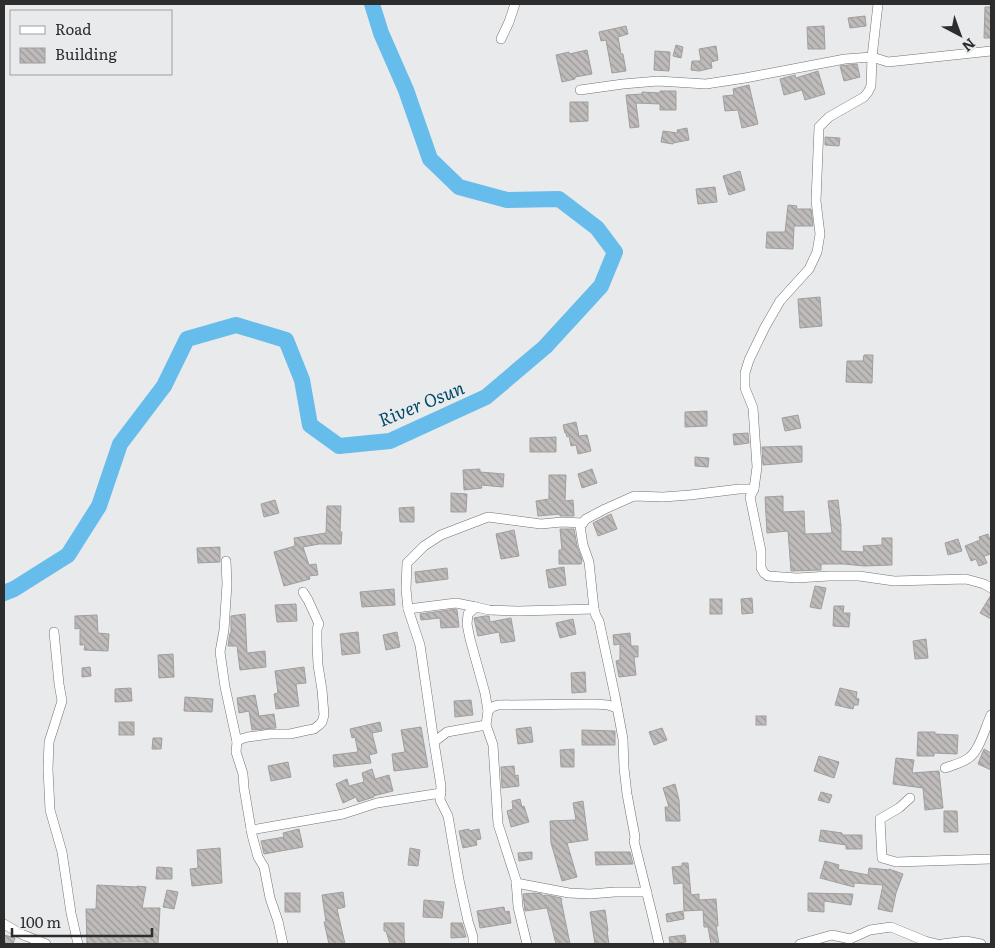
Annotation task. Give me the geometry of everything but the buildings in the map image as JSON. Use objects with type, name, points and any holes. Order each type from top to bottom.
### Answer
[{"type":"street","points":[[501,39],[515,4]]},
{"type":"street","points":[[878,4],[871,86],[864,97],[829,117],[819,127],[816,201],[820,234],[817,252],[809,269],[780,301],[761,335],[745,373],[745,388],[753,408],[755,424],[757,468],[754,488],[750,497],[761,551],[761,568],[768,576],[797,578],[859,576],[894,581],[966,579],[991,588]]},
{"type":"street","points":[[580,90],[658,81],[706,84],[845,59],[872,57],[888,62],[991,51]]},
{"type":"street","points":[[659,944],[634,841],[635,837],[624,768],[623,739],[599,621],[594,608],[589,562],[583,545],[580,526],[586,519],[604,509],[634,496],[663,497],[754,488]]},
{"type":"street","points":[[473,944],[473,936],[459,880],[450,824],[440,800],[441,786],[420,645],[408,608],[406,589],[407,563],[424,546],[441,534],[488,517],[540,524],[583,523]]},
{"type":"street","points":[[226,560],[227,584],[224,630],[220,652],[225,687],[237,742],[236,752],[243,774],[251,830],[258,857],[264,867],[270,898],[284,944]]},
{"type":"street","points":[[237,742],[248,737],[290,734],[314,729],[322,722],[324,715],[317,644],[319,624],[304,592]]},
{"type":"street","points":[[408,608],[456,603],[489,610],[519,611],[594,608]]},
{"type":"street","points":[[476,607],[468,614],[467,624],[488,711],[486,725],[493,745],[498,824],[512,864],[526,944]]},
{"type":"street","points":[[54,632],[62,701],[49,742],[50,810],[62,852],[71,913],[78,944]]},
{"type":"street","points":[[488,711],[498,705],[594,704],[617,708]]},
{"type":"street","points":[[945,768],[970,758],[976,750],[991,716]]},
{"type":"street","points":[[434,742],[447,732],[486,725]]},
{"type":"street","points":[[251,830],[343,814],[378,803],[441,793]]},
{"type":"street","points":[[910,798],[899,808],[880,819],[882,858],[896,862],[991,859]]},
{"type":"street","points":[[516,883],[569,893],[647,892]]},
{"type":"street","points":[[4,924],[21,934],[46,944]]},
{"type":"street","points":[[800,944],[832,935],[850,939],[870,930],[891,927],[925,942],[937,944]]},
{"type":"street","points":[[942,944],[966,941],[981,944]]},
{"type":"waterway","name":"River Osun","points":[[4,593],[14,589],[68,555],[99,506],[120,444],[164,386],[187,339],[236,325],[286,340],[302,380],[310,425],[339,446],[390,441],[486,397],[545,347],[601,286],[615,252],[597,228],[559,199],[507,200],[459,187],[430,159],[406,90],[381,33],[372,4]]}]
